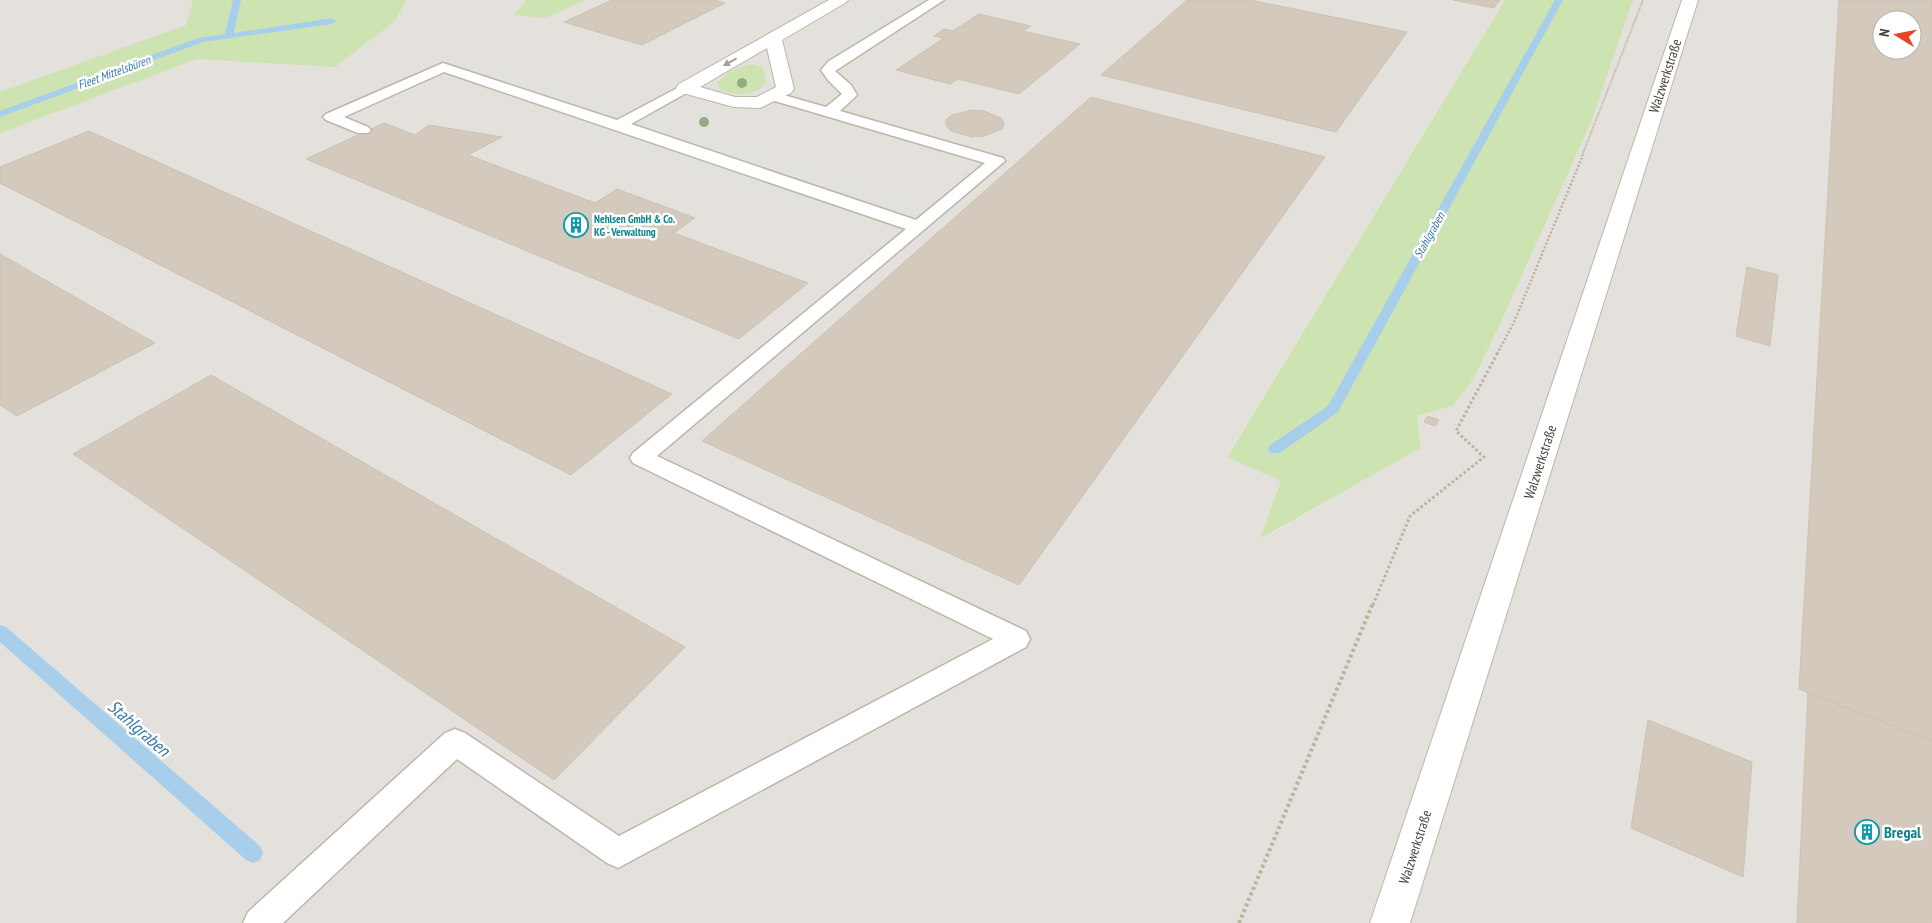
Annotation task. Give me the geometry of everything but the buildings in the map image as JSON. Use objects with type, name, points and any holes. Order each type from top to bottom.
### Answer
[{"type":"street","points":[[685,88],[840,0]]},
{"type":"street","name":"Walzwerkstraße","points":[[1390,923],[1690,0]]},
{"type":"street","points":[[685,88],[734,102],[760,103],[773,96],[785,89],[773,38]]},
{"type":"lane","points":[[829,112],[850,95],[848,88],[830,75],[828,70],[938,0]]},
{"type":"lane","points":[[364,130],[331,117],[443,67],[919,226]]},
{"type":"lane","points":[[618,124],[685,88]]},
{"type":"lane","points":[[259,923],[454,742],[618,853],[1017,639],[641,458],[997,161],[773,96]]},
{"type":"path","points":[[1239,923],[1410,516],[1484,457],[1456,431],[1514,322],[1560,212],[1643,0]]},
{"type":"shaded area","points":[[0,0],[1505,0],[1227,456],[1281,481],[1261,539],[1421,448],[1417,416],[1453,406],[1473,380],[1592,120],[1633,0],[1932,0],[1932,923],[0,923]]},
{"type":"shaded area","points":[[900,0],[938,0],[843,58],[815,51]]},
{"type":"shaded area","points":[[480,54],[959,208],[907,250],[553,127],[580,113],[449,69]]},
{"type":"green space","points":[[193,0],[406,0],[395,21],[335,67],[197,59],[0,133],[0,92],[186,25]]},
{"type":"green space","points":[[526,0],[586,0],[545,18],[514,15]]},
{"type":"green space","points":[[1505,0],[1633,0],[1592,120],[1503,318],[1473,380],[1453,406],[1417,416],[1421,448],[1260,539],[1281,481],[1227,457]]},
{"type":"green space","points":[[753,64],[763,68],[766,82],[762,87],[751,93],[744,94],[731,93],[719,89],[718,82],[725,76],[734,70]]},
{"type":"waterway","name":"Fleet Mittelsbüren","points":[[229,35],[237,0]]},
{"type":"waterway","name":"Stahlgraben","points":[[1275,449],[1333,409],[1559,0]]},
{"type":"waterway","name":"Fleet Mittelsbüren","points":[[0,114],[201,40],[332,21]]},
{"type":"waterway","name":"Stahlgraben","points":[[0,632],[253,853]]},
{"type":"place","name":"Nehlsen GmbH & Co. KG - Verwaltung","points":[[576,225]]},
{"type":"place","name":"Bregal","points":[[1867,832]]}]
